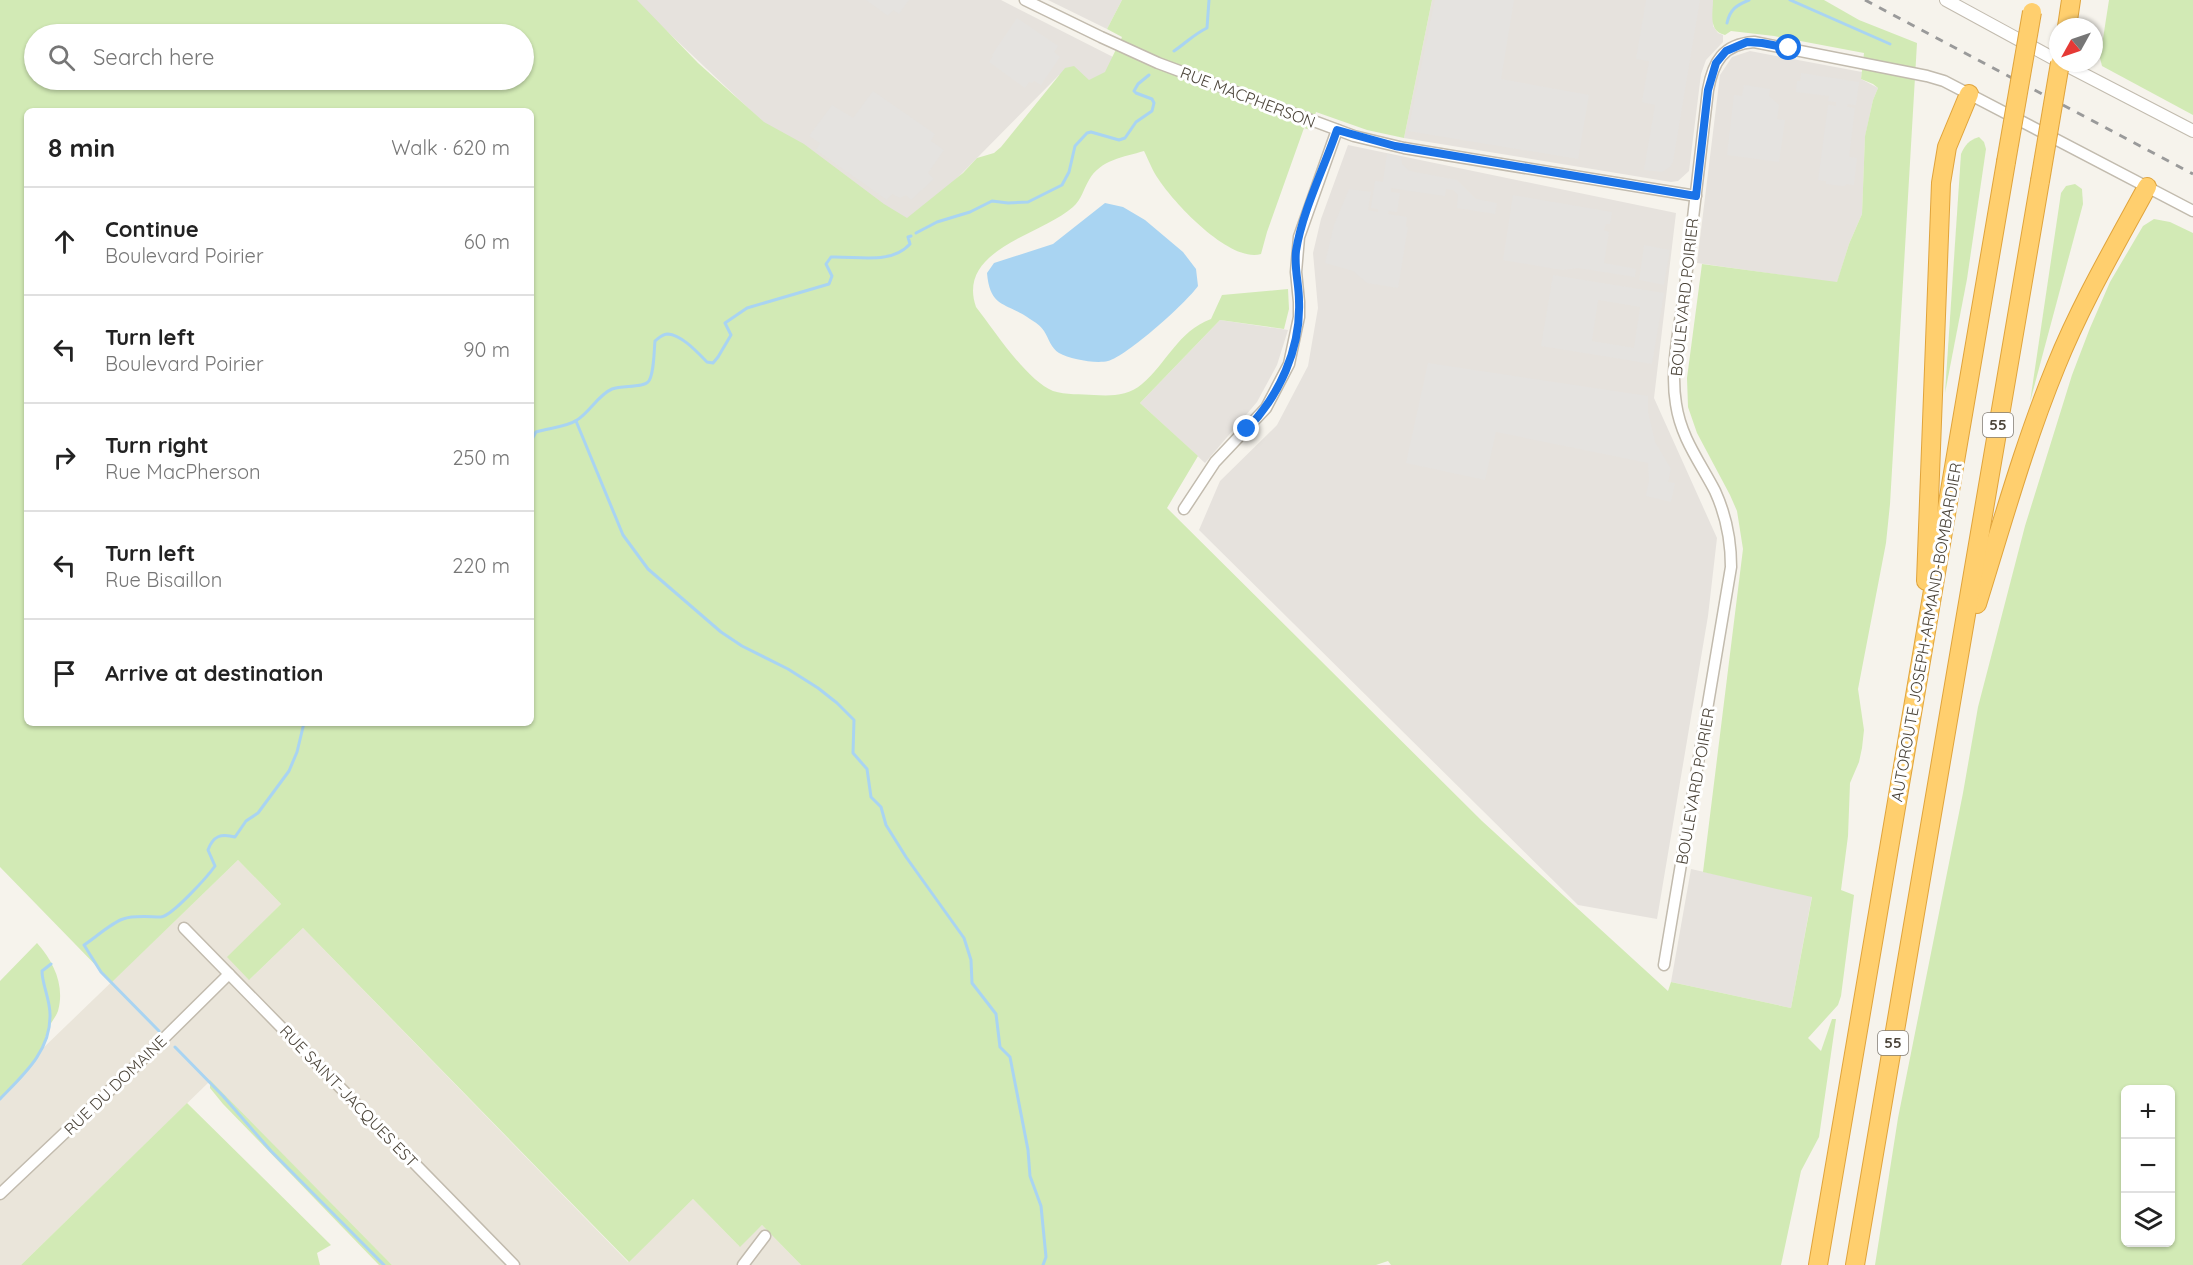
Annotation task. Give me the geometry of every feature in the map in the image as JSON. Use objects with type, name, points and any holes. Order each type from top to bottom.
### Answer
[{"type":"highway","points":[[2068,18],[2071,0]]},
{"type":"highway","name":"AUTOROUTE JOSEPH-ARMAND-BOMBARDIER","points":[[1818,1265],[2033,6]]},
{"type":"highway","name":"55","points":[[1855,1265],[2058,72]]},
{"type":"highway","points":[[1925,635],[1926,535],[1941,183],[1951,136],[1969,93]]},
{"type":"highway","points":[[1956,668],[2025,449],[2056,367],[2092,289],[2147,187]]},
{"type":"street","name":"RUE MACPHERSON","points":[[1025,0],[1158,63],[1337,130],[1395,146],[1696,196]]},
{"type":"street","points":[[1946,0],[2049,56]]},
{"type":"street","name":"BOULEVARD POIRIER","points":[[1664,965],[1731,567],[1729,538],[1723,511],[1686,440],[1678,418],[1674,394],[1712,70],[1720,57],[1739,44],[1762,43],[1944,81],[2193,211]]},
{"type":"street","points":[[2079,72],[2193,131]]},
{"type":"street","points":[[1184,509],[1215,462],[1266,408],[1288,364],[1299,317],[1296,253],[1305,217],[1337,130]]},
{"type":"street","name":"RUE SAINT-JACQUES EST","points":[[184,928],[514,1265]]},
{"type":"street","name":"RUE DU DOMAINE","points":[[0,1194],[229,974]]},
{"type":"street","points":[[743,1265],[765,1236]]},
{"type":"shaded area","points":[[634,0],[1001,0],[1117,59],[1094,89],[1059,75],[892,244]]},
{"type":"shaded area","points":[[866,0],[909,0],[899,14],[893,10],[888,16]]},
{"type":"shaded area","points":[[1048,0],[1122,0],[1107,29]]},
{"type":"shaded area","points":[[1432,0],[1713,0],[1713,26],[1718,33],[1723,35],[1723,42],[1706,60],[1701,74],[1689,171],[1678,181],[1671,182],[1404,138]]},
{"type":"shaded area","points":[[1435,0],[1514,0],[1501,79],[1589,95],[1578,159],[1408,131]]},
{"type":"shaded area","points":[[1646,0],[1700,0],[1673,162],[1662,172],[1644,170],[1655,105],[1642,102],[1649,61],[1636,59]]},
{"type":"shaded area","points":[[1017,18],[1058,46],[1054,52],[1060,57],[1041,85],[1034,81],[1029,82],[1025,88],[989,62]]},
{"type":"shaded area","points":[[1750,51],[1862,72],[1861,79],[1878,88],[1865,137],[1862,214],[1849,244],[1837,283],[1697,263],[1720,75],[1732,57]]},
{"type":"shaded area","points":[[1801,73],[1859,82],[1856,105],[1848,104],[1847,107],[1855,108],[1849,157],[1857,158],[1854,185],[1826,184],[1826,181],[1818,180],[1828,105],[1836,106],[1836,102],[1828,101],[1829,96],[1796,92],[1797,81],[1800,81]]},
{"type":"shaded area","points":[[1744,85],[1770,89],[1769,96],[1779,105],[1777,119],[1785,120],[1779,162],[1727,155],[1734,95],[1742,96]]},
{"type":"shaded area","points":[[873,91],[935,134],[931,141],[944,150],[928,173],[934,179],[911,200],[906,195],[900,198],[892,194],[887,200],[816,150],[820,143],[809,136],[832,105],[853,118]]},
{"type":"shaded area","points":[[1348,145],[1676,213],[1654,398],[1717,538],[1708,616],[1657,919],[1578,905],[1199,530],[1220,481],[1277,425],[1308,366],[1318,308],[1313,253],[1321,219]]},
{"type":"shaded area","points":[[1387,154],[1401,157],[1402,164],[1410,171],[1457,180],[1476,199],[1497,203],[1495,214],[1457,208],[1458,195],[1453,190],[1446,189],[1445,196],[1391,188],[1391,192],[1400,193],[1397,212],[1389,211],[1388,214],[1407,217],[1406,226],[1408,227],[1398,288],[1367,283],[1353,271],[1325,263],[1334,225],[1349,189],[1371,192],[1368,210],[1378,212],[1378,209],[1371,208],[1375,181],[1383,182]]},
{"type":"shaded area","points":[[1513,195],[1612,212],[1610,224],[1606,224],[1604,230],[1609,232],[1604,263],[1636,269],[1635,277],[1578,268],[1562,270],[1503,260]]},
{"type":"shaded area","points":[[1644,245],[1670,250],[1664,285],[1639,280]]},
{"type":"shaded area","points":[[1553,275],[1664,293],[1652,364],[1541,346]],"holes":[[[1598,300],[1640,307],[1634,348],[1592,341]]]},
{"type":"shaded area","points":[[1220,320],[1288,330],[1277,365],[1257,402],[1205,463],[1140,403]]},
{"type":"shaded area","points":[[1428,363],[1648,396],[1648,412],[1655,442],[1671,469],[1668,482],[1675,483],[1671,502],[1646,496],[1649,481],[1648,463],[1496,432],[1485,480],[1406,463]]},
{"type":"shaded area","points":[[238,860],[281,904],[228,957],[250,979],[303,928],[628,1262],[693,1199],[739,1246],[762,1225],[801,1265],[392,1265],[210,1081],[21,1265],[0,1265],[0,1099],[27,1072],[40,1051]]},
{"type":"shaded area","points":[[1691,869],[1812,896],[1791,1008],[1671,982]]},
{"type":"green space","points":[[0,0],[637,0],[698,63],[764,122],[804,144],[884,204],[907,218],[963,173],[977,158],[994,153],[1001,147],[1065,68],[1074,66],[1089,80],[1105,72],[1122,37],[1107,29],[1122,0],[1432,0],[1404,138],[1367,130],[1316,112],[1310,130],[1304,128],[1261,254],[1248,254],[1234,250],[1204,229],[1167,190],[1155,174],[1144,151],[1113,160],[1099,168],[1073,207],[990,257],[978,271],[973,287],[976,307],[1011,354],[1043,385],[1053,391],[1063,393],[1113,395],[1137,388],[1151,376],[1181,339],[1200,324],[1211,319],[1222,295],[1288,289],[1289,309],[1284,329],[1220,320],[1140,403],[1198,456],[1167,508],[1482,821],[1668,991],[1671,982],[1791,1008],[1812,897],[1703,872],[1743,549],[1737,511],[1697,433],[1688,407],[1687,378],[1702,264],[1837,282],[1849,244],[1862,214],[1865,136],[1878,88],[1861,79],[1864,53],[1774,36],[1731,31],[1725,35],[1720,33],[1714,26],[1713,0],[1824,0],[1859,20],[1917,43],[1890,504],[1886,543],[1858,689],[1864,730],[1859,762],[1850,783],[1848,836],[1841,890],[1854,895],[1841,996],[1838,1005],[1808,1038],[1821,1051],[1832,1019],[1836,1019],[1819,1137],[1801,1171],[1781,1265],[1391,1265],[1388,1261],[1376,1265],[801,1265],[762,1225],[740,1247],[693,1199],[629,1262],[303,928],[249,980],[227,957],[281,904],[238,860],[112,982],[0,867]]},
{"type":"green space","points":[[2109,0],[2193,0],[2193,115],[2103,67],[2103,39]]},
{"type":"green space","points":[[1979,137],[1986,149],[1967,279],[1945,393],[1961,154],[1968,143]]},
{"type":"green space","points":[[2075,184],[2082,189],[2083,204],[2030,402],[2061,193],[2066,186]]},
{"type":"green space","points":[[2154,219],[2170,222],[2193,233],[2193,1265],[1875,1265],[1898,1118],[1978,707],[2025,526],[2072,375],[2110,282],[2143,226]]},
{"type":"green space","points":[[37,943],[53,966],[59,984],[58,1011],[36,1060],[22,1078],[0,1099],[0,981]]},
{"type":"green space","points":[[210,1080],[392,1265],[379,1265],[223,1104],[210,1088]]},
{"type":"green space","points":[[187,1103],[331,1245],[317,1253],[320,1265],[21,1265]]},
{"type":"water","points":[[1105,203],[1123,207],[1145,220],[1183,252],[1196,269],[1198,286],[1142,340],[1117,357],[1103,362],[1069,357],[1056,351],[1040,326],[996,299],[989,285],[987,273],[994,263],[1053,244]]},
{"type":"waterway","points":[[1174,51],[1207,28],[1209,0]]},
{"type":"waterway","points":[[1727,23],[1735,8],[1749,0]]},
{"type":"waterway","points":[[1790,0],[1890,44]]},
{"type":"waterway","points":[[916,233],[937,222],[970,212],[992,201],[1028,202],[1062,185],[1069,172],[1075,146],[1087,133],[1091,132],[1119,140],[1125,138],[1136,122],[1152,111],[1154,103],[1152,99],[1134,91],[1138,84],[1149,75]]},
{"type":"waterway","points":[[534,436],[536,432],[563,426],[577,420],[602,395],[612,389],[648,382],[653,369],[655,341],[662,335],[668,334],[679,338],[707,362],[713,363],[731,335],[725,323],[747,308],[829,284],[832,276],[826,264],[831,257],[874,258],[893,255],[910,244],[908,237],[911,236]]},
{"type":"waterway","points":[[576,421],[623,535],[648,569],[721,632],[818,688],[854,720],[853,753],[867,769],[871,797],[881,807],[886,825],[906,857],[964,938],[971,960],[972,983],[996,1014],[1000,1047],[1010,1057],[1028,1150],[1030,1176],[1041,1206],[1046,1257],[1043,1265]]},
{"type":"waterway","points":[[159,1031],[101,972],[84,945],[123,919],[166,915],[190,895],[215,866],[208,850],[212,842],[226,835],[235,837],[246,821],[258,813],[289,771],[297,752],[303,726]]},
{"type":"waterway","points":[[0,1099],[33,1062],[45,1041],[49,1030],[50,1011],[42,971],[51,964]]},
{"type":"waterway","points":[[175,1047],[223,1096],[271,1151],[384,1265]]},
{"type":"railway","points":[[1865,0],[2193,174]]},
{"type":"route","points":[[1247,429],[1266,408],[1288,364],[1299,317],[1296,253],[1299,237],[1337,130],[1395,146],[1696,196],[1708,90],[1712,70],[1716,63],[1726,51],[1747,42],[1789,48]]}]
